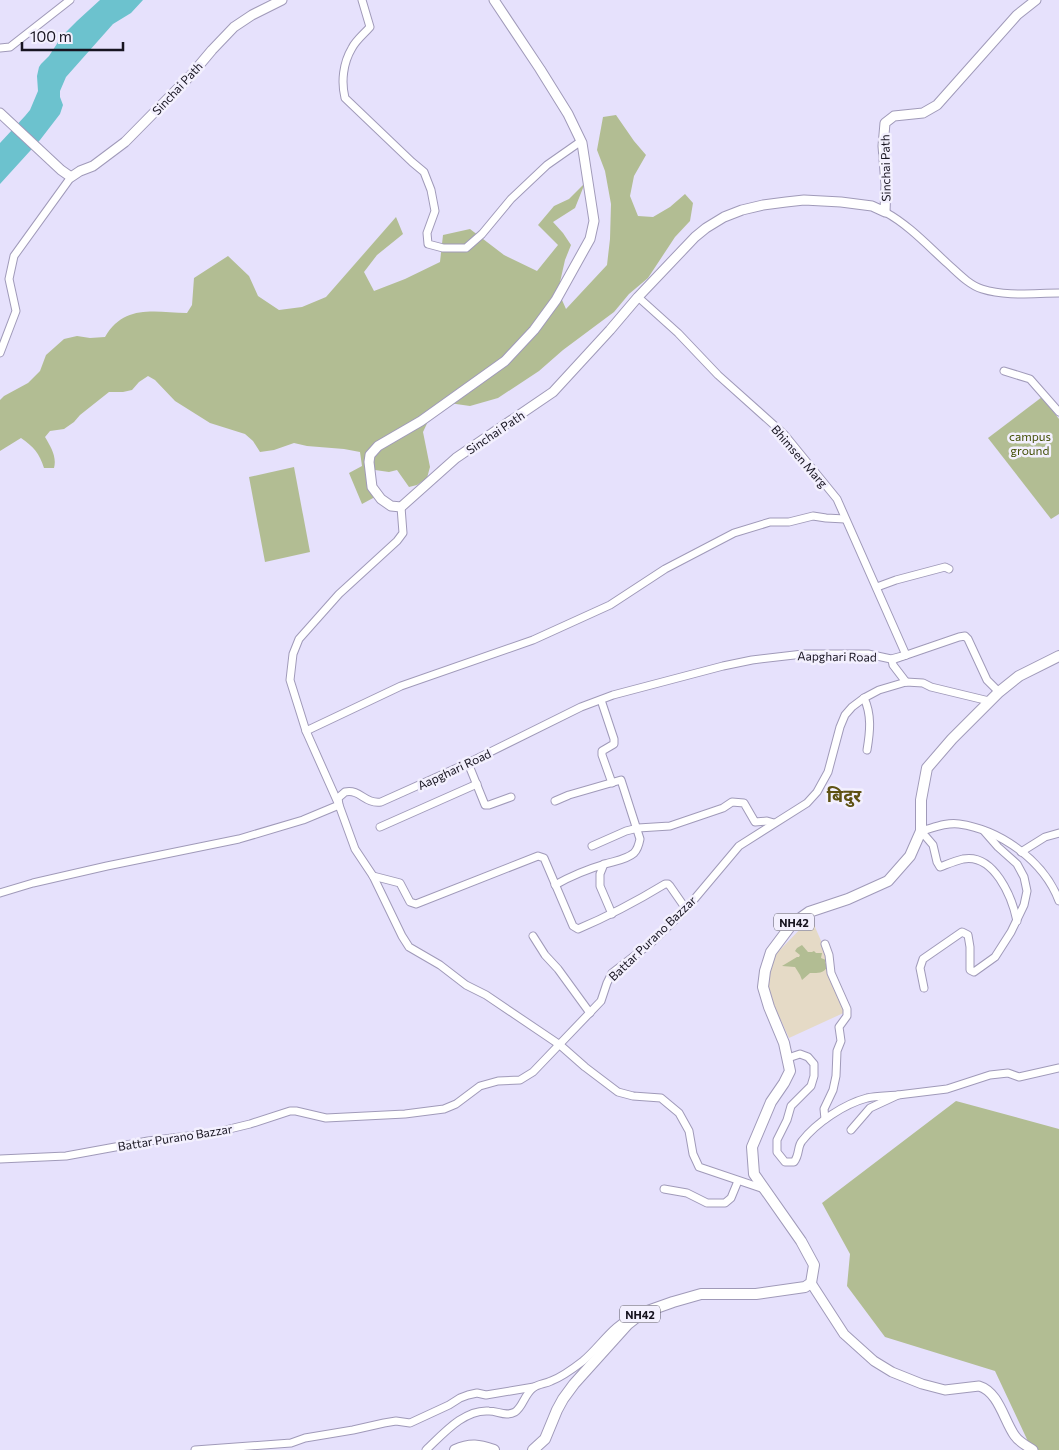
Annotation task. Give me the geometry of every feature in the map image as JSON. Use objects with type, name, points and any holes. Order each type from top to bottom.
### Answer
[{"type":"main road","name":"NH42","points":[[533,1450],[545,1439],[557,1410],[574,1384],[628,1324],[642,1313],[701,1294],[756,1294],[805,1286],[812,1283],[814,1265],[810,1257],[754,1174],[752,1148],[772,1102],[790,1071],[788,1058],[763,988],[765,970],[772,952],[792,924],[808,912],[848,900],[888,880],[910,856],[921,831],[921,800],[927,768],[952,739],[999,692],[1019,676],[1059,656]]},
{"type":"main road","points":[[455,1450],[464,1446],[478,1445],[494,1450]]},
{"type":"street","points":[[0,48],[10,47],[70,0]]},
{"type":"street","name":"Sinchai Path","points":[[71,177],[93,166],[125,142],[234,28],[252,15],[282,0]]},
{"type":"street","points":[[362,0],[370,27],[352,48],[344,67],[342,85],[345,98],[424,172],[431,190],[435,212],[427,233],[428,244],[443,248],[466,248],[482,234],[511,199],[547,165],[577,144],[582,143]]},
{"type":"street","points":[[494,0],[568,114],[582,143],[594,221],[590,239],[556,300],[534,330],[505,361],[421,421],[378,446],[370,455],[368,462],[372,487],[381,499],[391,506],[401,508],[403,532],[397,541],[352,582],[299,639],[293,654],[290,680],[306,731],[339,805],[355,849],[373,876],[409,947],[440,965],[466,985],[486,995],[560,1045],[618,1092],[661,1098],[679,1113],[689,1131],[693,1154],[700,1167],[764,1189]]},
{"type":"street","name":"Sinchai Path","points":[[401,508],[456,458],[553,392],[695,237],[724,217],[763,205],[804,200],[872,206],[886,212],[883,146],[886,123],[894,116],[924,112],[937,104],[1017,16],[1036,0]]},
{"type":"street","points":[[0,113],[71,177],[14,256],[9,279],[16,311],[0,353]]},
{"type":"street","points":[[886,212],[900,220],[962,277],[980,288],[1013,294],[1059,293]]},
{"type":"street","name":"Bhimsen Marg","points":[[638,297],[678,332],[718,375],[784,434],[837,500],[906,654]]},
{"type":"street","points":[[1004,371],[1030,380],[1059,412]]},
{"type":"street","points":[[306,731],[401,686],[533,640],[610,605],[665,569],[734,533],[770,522],[789,522],[813,516],[845,518]]},
{"type":"street","points":[[877,587],[945,567],[949,569]]},
{"type":"street","name":"Aapghari Road","points":[[339,805],[338,798],[345,792],[354,791],[371,802],[381,802],[468,763],[581,707],[723,666],[752,660],[803,654],[868,654],[891,659],[959,636],[965,636],[987,680],[999,692]]},
{"type":"street","points":[[906,654],[892,660],[893,665],[906,682]]},
{"type":"street","name":"Battar Purano Bazzar","points":[[0,1159],[66,1156],[148,1141],[213,1133],[250,1124],[290,1111],[326,1118],[404,1114],[444,1108],[456,1104],[480,1086],[498,1081],[520,1080],[533,1072],[602,1001],[606,983],[612,973],[651,943],[686,909],[739,846],[807,804],[817,792],[828,772],[832,752],[845,714],[864,698],[879,690],[906,682],[923,684],[989,701]]},
{"type":"street","points":[[864,698],[868,706],[871,727],[868,750]]},
{"type":"street","points":[[601,700],[614,739],[614,744],[602,751],[612,783]]},
{"type":"street","points":[[468,763],[485,805],[511,797]]},
{"type":"street","points":[[554,801],[621,780],[640,839],[638,848],[627,858],[604,864],[555,885]]},
{"type":"street","points":[[380,827],[477,784]]},
{"type":"street","points":[[592,846],[626,831],[638,828],[670,826],[723,808],[732,802],[744,803],[755,822],[767,820],[774,823]]},
{"type":"street","points":[[0,893],[107,866],[238,839],[303,820],[339,805]]},
{"type":"street","points":[[1017,921],[1009,894],[999,878],[986,864],[976,860],[964,859],[940,867],[933,845],[921,831],[944,824],[958,824],[984,830],[1002,838],[1033,862],[1056,892],[1059,902]]},
{"type":"street","points":[[924,988],[920,968],[923,959],[962,932],[968,935],[970,970],[974,972],[996,957],[1012,932],[1024,905],[1026,891],[1024,877],[1017,864],[998,847],[984,830]]},
{"type":"street","points":[[1021,852],[1045,837],[1059,833]]},
{"type":"street","points":[[373,876],[400,883],[410,902],[416,904],[538,856],[544,858],[572,926],[578,929],[631,905],[665,884],[670,886],[686,909]]},
{"type":"street","points":[[604,864],[600,874],[600,886],[612,914]]},
{"type":"street","points":[[533,936],[545,955],[558,969],[590,1013]]},
{"type":"street","points":[[825,944],[829,955],[831,973],[847,1009],[847,1016],[839,1027],[840,1040],[837,1051],[836,1076],[833,1090],[824,1109],[825,1119]]},
{"type":"street","points":[[788,1058],[800,1054],[808,1057],[814,1064],[814,1076],[811,1086],[790,1106],[787,1120],[777,1140],[777,1152],[785,1162],[794,1162],[798,1156],[799,1146],[802,1141],[825,1119],[842,1108],[866,1098],[947,1089],[990,1075],[1008,1074],[1019,1077],[1059,1068]]},
{"type":"street","points":[[851,1130],[870,1108],[898,1095]]},
{"type":"street","points":[[664,1189],[686,1193],[707,1203],[725,1203],[731,1198],[738,1180]]},
{"type":"street","points":[[812,1283],[844,1334],[874,1362],[892,1372],[922,1384],[945,1390],[983,1387],[996,1401],[1015,1437],[1033,1450]]},
{"type":"street","points":[[195,1450],[291,1443],[306,1438],[384,1423],[396,1421],[410,1423],[468,1395],[477,1393],[486,1395],[534,1387],[552,1381],[582,1361],[625,1319],[642,1313]]},
{"type":"street","points":[[426,1450],[462,1418],[475,1412],[489,1410],[510,1415],[518,1410],[525,1395],[534,1387]]},
{"type":"shaded area","points":[[100,0],[143,0],[131,13],[113,24],[66,77],[60,91],[63,105],[60,114],[40,140],[0,184],[0,143],[30,110],[38,91],[37,76],[39,67],[62,36]]},
{"type":"shaded area","points":[[811,918],[850,1010],[789,1038],[766,988],[775,955]]},
{"type":"green space","points":[[616,115],[646,155],[634,176],[630,196],[638,216],[653,217],[670,207],[685,194],[693,203],[690,221],[675,237],[648,278],[629,294],[614,312],[563,350],[539,371],[498,398],[470,406],[449,403],[431,415],[423,432],[430,467],[427,478],[417,485],[409,487],[397,470],[389,472],[375,470],[375,497],[362,504],[349,473],[362,466],[360,452],[294,443],[274,450],[260,452],[253,441],[245,434],[210,423],[175,401],[155,380],[148,376],[132,390],[109,392],[64,429],[50,431],[45,437],[54,456],[54,468],[44,468],[36,451],[21,438],[0,451],[0,400],[28,383],[40,371],[46,355],[64,339],[77,336],[90,338],[105,337],[121,319],[141,312],[187,313],[192,305],[194,278],[228,256],[249,276],[258,296],[279,310],[302,307],[326,297],[396,217],[403,234],[377,255],[364,272],[374,291],[440,262],[443,235],[470,229],[504,255],[537,271],[558,245],[538,225],[554,206],[569,199],[585,183],[575,208],[553,222],[571,245],[565,260],[558,291],[566,309],[607,265],[611,204],[605,171],[597,150],[603,117]]},
{"type":"green space","name":"campus ground","points":[[1042,397],[1059,419],[1059,514],[1051,519],[988,438]]},
{"type":"green space","points":[[294,467],[310,552],[265,562],[249,477]]},
{"type":"green space","points":[[802,945],[808,952],[822,953],[821,958],[826,960],[825,963],[828,965],[823,971],[810,973],[802,980],[795,967],[782,966],[799,957],[800,955],[795,951]]},
{"type":"green space","points":[[956,1101],[1059,1129],[1059,1450],[1032,1450],[995,1371],[885,1337],[847,1286],[850,1254],[822,1203]]},
{"type":"district","name":"बिदुर","points":[[844,795]]}]
